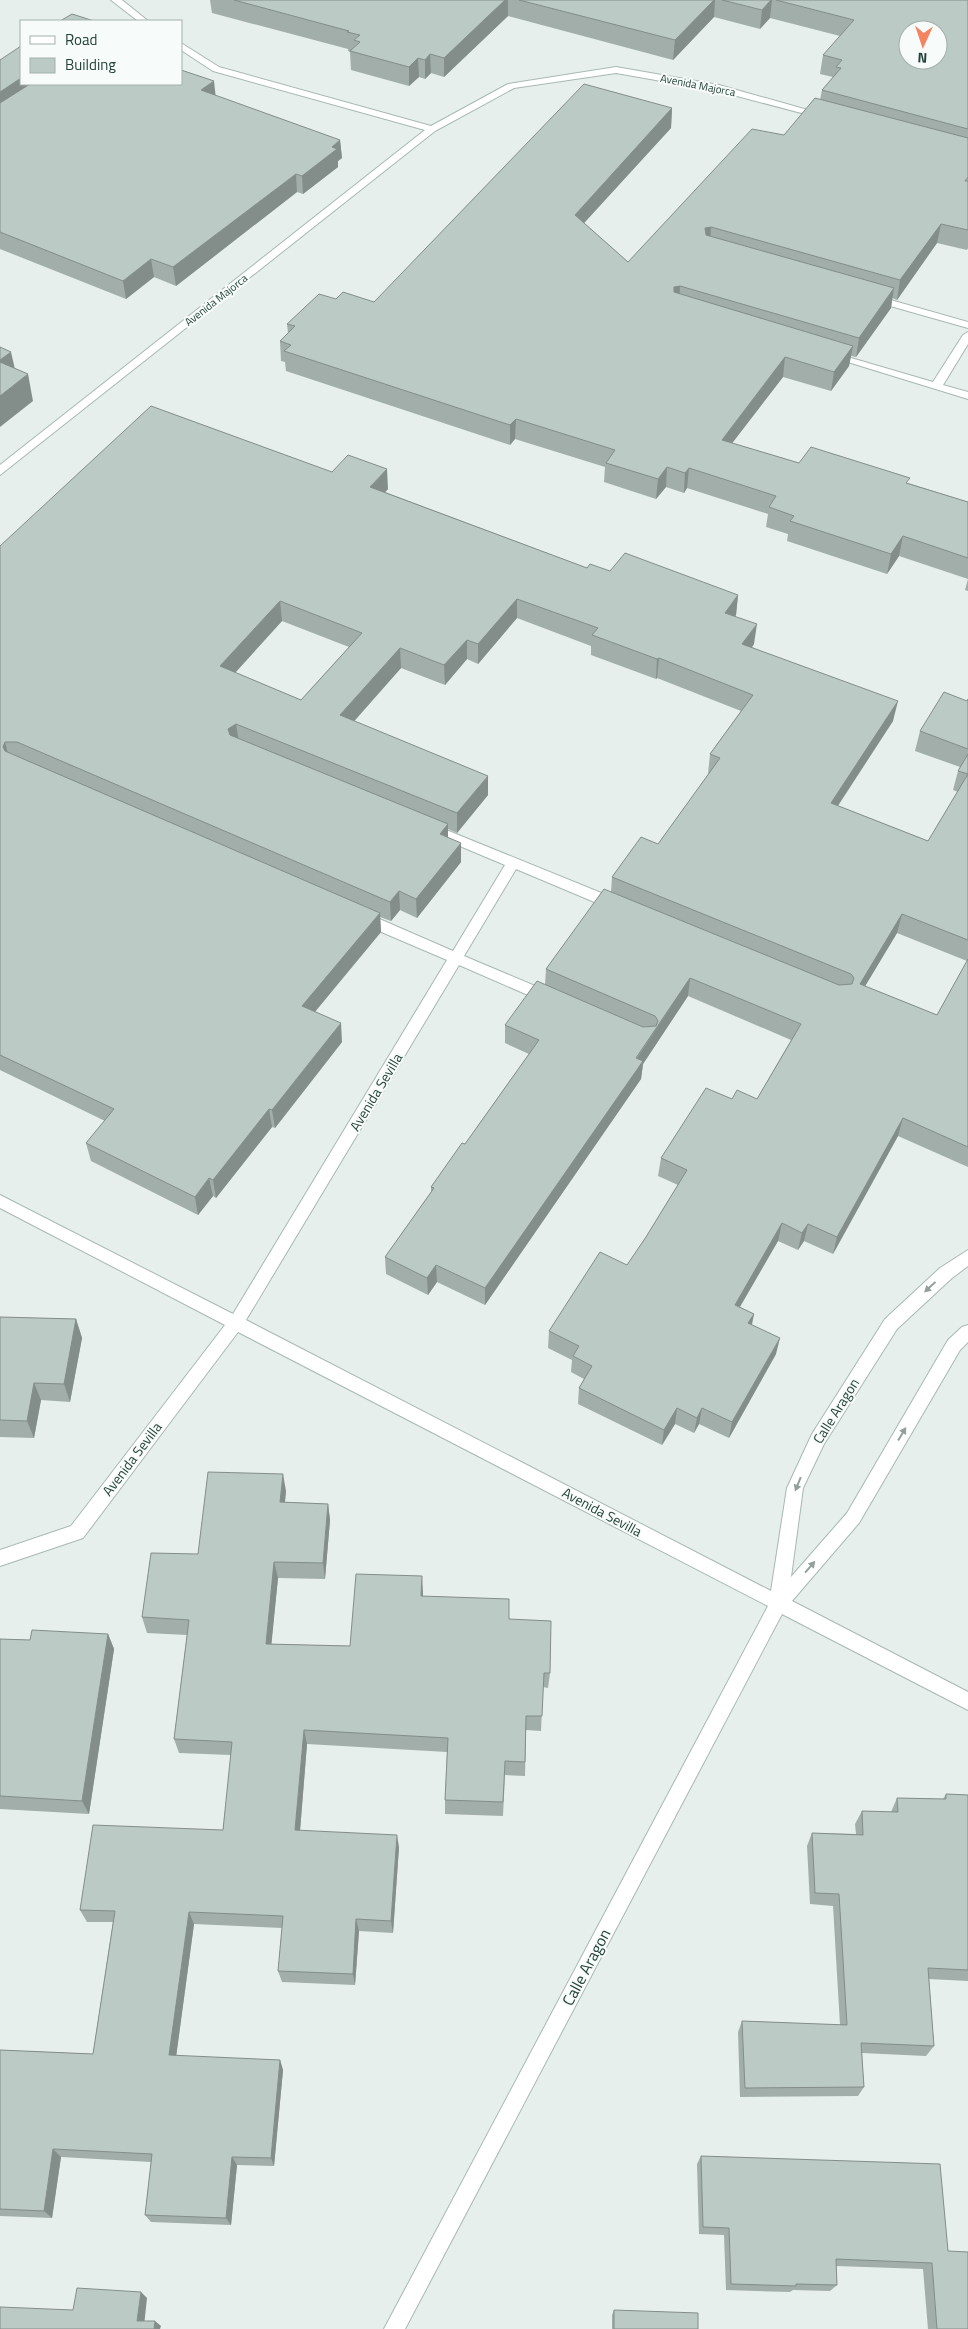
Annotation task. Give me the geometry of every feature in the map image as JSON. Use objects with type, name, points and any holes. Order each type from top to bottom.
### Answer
[{"type":"street","points":[[118,0],[142,20]]},
{"type":"street","points":[[182,47],[216,69],[432,129]]},
{"type":"street","name":"Avenida Majorca","points":[[0,470],[432,129],[511,86],[616,70],[719,88],[834,118]]},
{"type":"street","points":[[862,295],[968,325]]},
{"type":"street","points":[[936,387],[968,335]]},
{"type":"street","points":[[821,353],[968,396]]},
{"type":"street","points":[[412,821],[631,911]]},
{"type":"street","name":"Avenida Sevilla","points":[[0,1558],[77,1532],[237,1322],[513,862]]},
{"type":"street","points":[[348,911],[565,1005]]},
{"type":"street","name":"Avenida Sevilla","points":[[0,1201],[968,1701]]},
{"type":"street","name":"Calle Aragon","points":[[778,1604],[795,1488],[818,1439],[891,1324],[946,1273],[968,1257]]},
{"type":"street","name":"Calle Aragon","points":[[394,2329],[778,1604],[853,1518],[954,1345],[968,1332]]},
{"type":"building","points":[[234,0],[505,0],[444,58],[430,54],[425,60],[418,58],[409,67],[350,51],[360,42],[354,40],[360,35]]},
{"type":"building","points":[[519,0],[714,0],[675,40]]},
{"type":"building","points":[[722,0],[771,0],[762,10]]},
{"type":"building","points":[[776,0],[968,0],[968,129],[822,90],[841,68],[836,67],[842,60],[823,55],[854,20]]},
{"type":"building","points":[[72,14],[91,20],[62,20]]},
{"type":"building","points":[[20,47],[20,79],[0,92],[0,60]]},
{"type":"building","points":[[182,70],[214,81],[201,90],[340,140],[332,147],[337,149],[302,176],[296,174],[173,267],[151,259],[123,281],[0,232],[0,103],[28,85],[182,85]]},
{"type":"building","points":[[584,84],[672,108],[575,215],[628,262],[752,129],[784,135],[815,98],[968,138],[968,177],[965,181],[968,181],[968,230],[941,224],[900,280],[711,227],[705,228],[706,235],[894,288],[859,338],[680,286],[674,287],[674,292],[853,346],[834,372],[785,357],[722,440],[799,463],[811,447],[910,478],[906,483],[968,502],[968,558],[903,536],[891,554],[790,521],[794,516],[769,507],[776,496],[689,468],[685,473],[667,467],[658,479],[606,463],[615,450],[516,419],[510,425],[284,351],[291,345],[280,341],[295,326],[287,324],[319,294],[336,299],[343,292],[374,302]]},
{"type":"building","points":[[0,347],[11,352],[0,360]]},
{"type":"building","points":[[0,362],[28,374],[0,396]]},
{"type":"building","points":[[151,406],[332,472],[348,455],[387,469],[370,487],[587,568],[590,564],[610,571],[625,553],[738,595],[725,613],[757,624],[742,644],[898,701],[831,803],[928,841],[968,774],[968,940],[902,914],[860,984],[937,1015],[968,959],[968,1147],[903,1118],[837,1237],[808,1224],[802,1233],[782,1223],[735,1305],[754,1314],[748,1323],[780,1338],[732,1422],[702,1408],[697,1418],[677,1408],[664,1430],[579,1388],[592,1366],[573,1356],[579,1346],[549,1331],[600,1252],[627,1265],[646,1237],[687,1170],[661,1158],[706,1088],[732,1099],[737,1090],[757,1099],[801,1024],[690,978],[636,1058],[643,1061],[485,1288],[436,1265],[427,1278],[385,1257],[434,1188],[431,1187],[462,1143],[465,1144],[539,1040],[505,1025],[537,981],[643,1027],[656,1026],[658,1021],[655,1016],[546,969],[604,889],[839,985],[852,984],[854,978],[851,974],[612,877],[641,837],[658,844],[720,758],[710,754],[753,695],[659,658],[657,659],[592,635],[598,628],[517,599],[478,644],[467,640],[444,665],[400,648],[340,715],[488,776],[457,813],[236,724],[228,729],[230,735],[448,824],[440,834],[461,843],[416,899],[399,891],[390,902],[17,742],[5,742],[3,747],[5,751],[380,913],[302,1006],[341,1023],[272,1110],[269,1109],[213,1180],[209,1178],[195,1197],[86,1143],[114,1109],[0,1055],[0,546]],"holes":[[[280,601],[362,633],[301,700],[220,666]]]},
{"type":"building","points":[[944,692],[967,701],[968,699],[968,749],[920,731]]},
{"type":"building","points":[[968,754],[968,774],[958,771]]},
{"type":"building","points":[[0,1317],[76,1319],[64,1384],[34,1383],[27,1421],[0,1420]]},
{"type":"building","points":[[208,1472],[283,1474],[280,1502],[328,1504],[323,1563],[274,1562],[266,1644],[350,1646],[356,1574],[422,1576],[421,1596],[509,1599],[509,1619],[551,1621],[550,1673],[544,1673],[542,1716],[526,1716],[525,1762],[505,1761],[503,1802],[445,1800],[448,1738],[304,1730],[295,1830],[397,1835],[391,1921],[356,1919],[353,1974],[278,1971],[283,1916],[189,1912],[169,2055],[280,2060],[271,2158],[232,2157],[226,2218],[145,2215],[152,2154],[53,2149],[44,2211],[0,2209],[0,2050],[93,2054],[115,1911],[80,1910],[93,1825],[223,1830],[232,1742],[174,1739],[189,1620],[142,1617],[151,1553],[198,1554]]},
{"type":"building","points":[[32,1630],[108,1634],[82,1801],[0,1796],[0,1639],[30,1640]]},
{"type":"building","points":[[946,1794],[968,1795],[968,1970],[928,1968],[934,2046],[861,2043],[864,2087],[745,2088],[742,2021],[847,2025],[839,1894],[815,1893],[812,1833],[863,1835],[862,1811],[898,1812],[897,1798],[946,1799]]},
{"type":"building","points":[[701,2156],[940,2164],[948,2251],[968,2252],[968,2329],[937,2329],[932,2263],[836,2259],[837,2285],[731,2284],[729,2228],[703,2227]]},
{"type":"building","points":[[77,2288],[141,2292],[137,2321],[155,2321],[154,2329],[0,2329],[0,2307],[73,2310]]},
{"type":"building","points":[[614,2310],[698,2313],[698,2329],[614,2329]]}]
